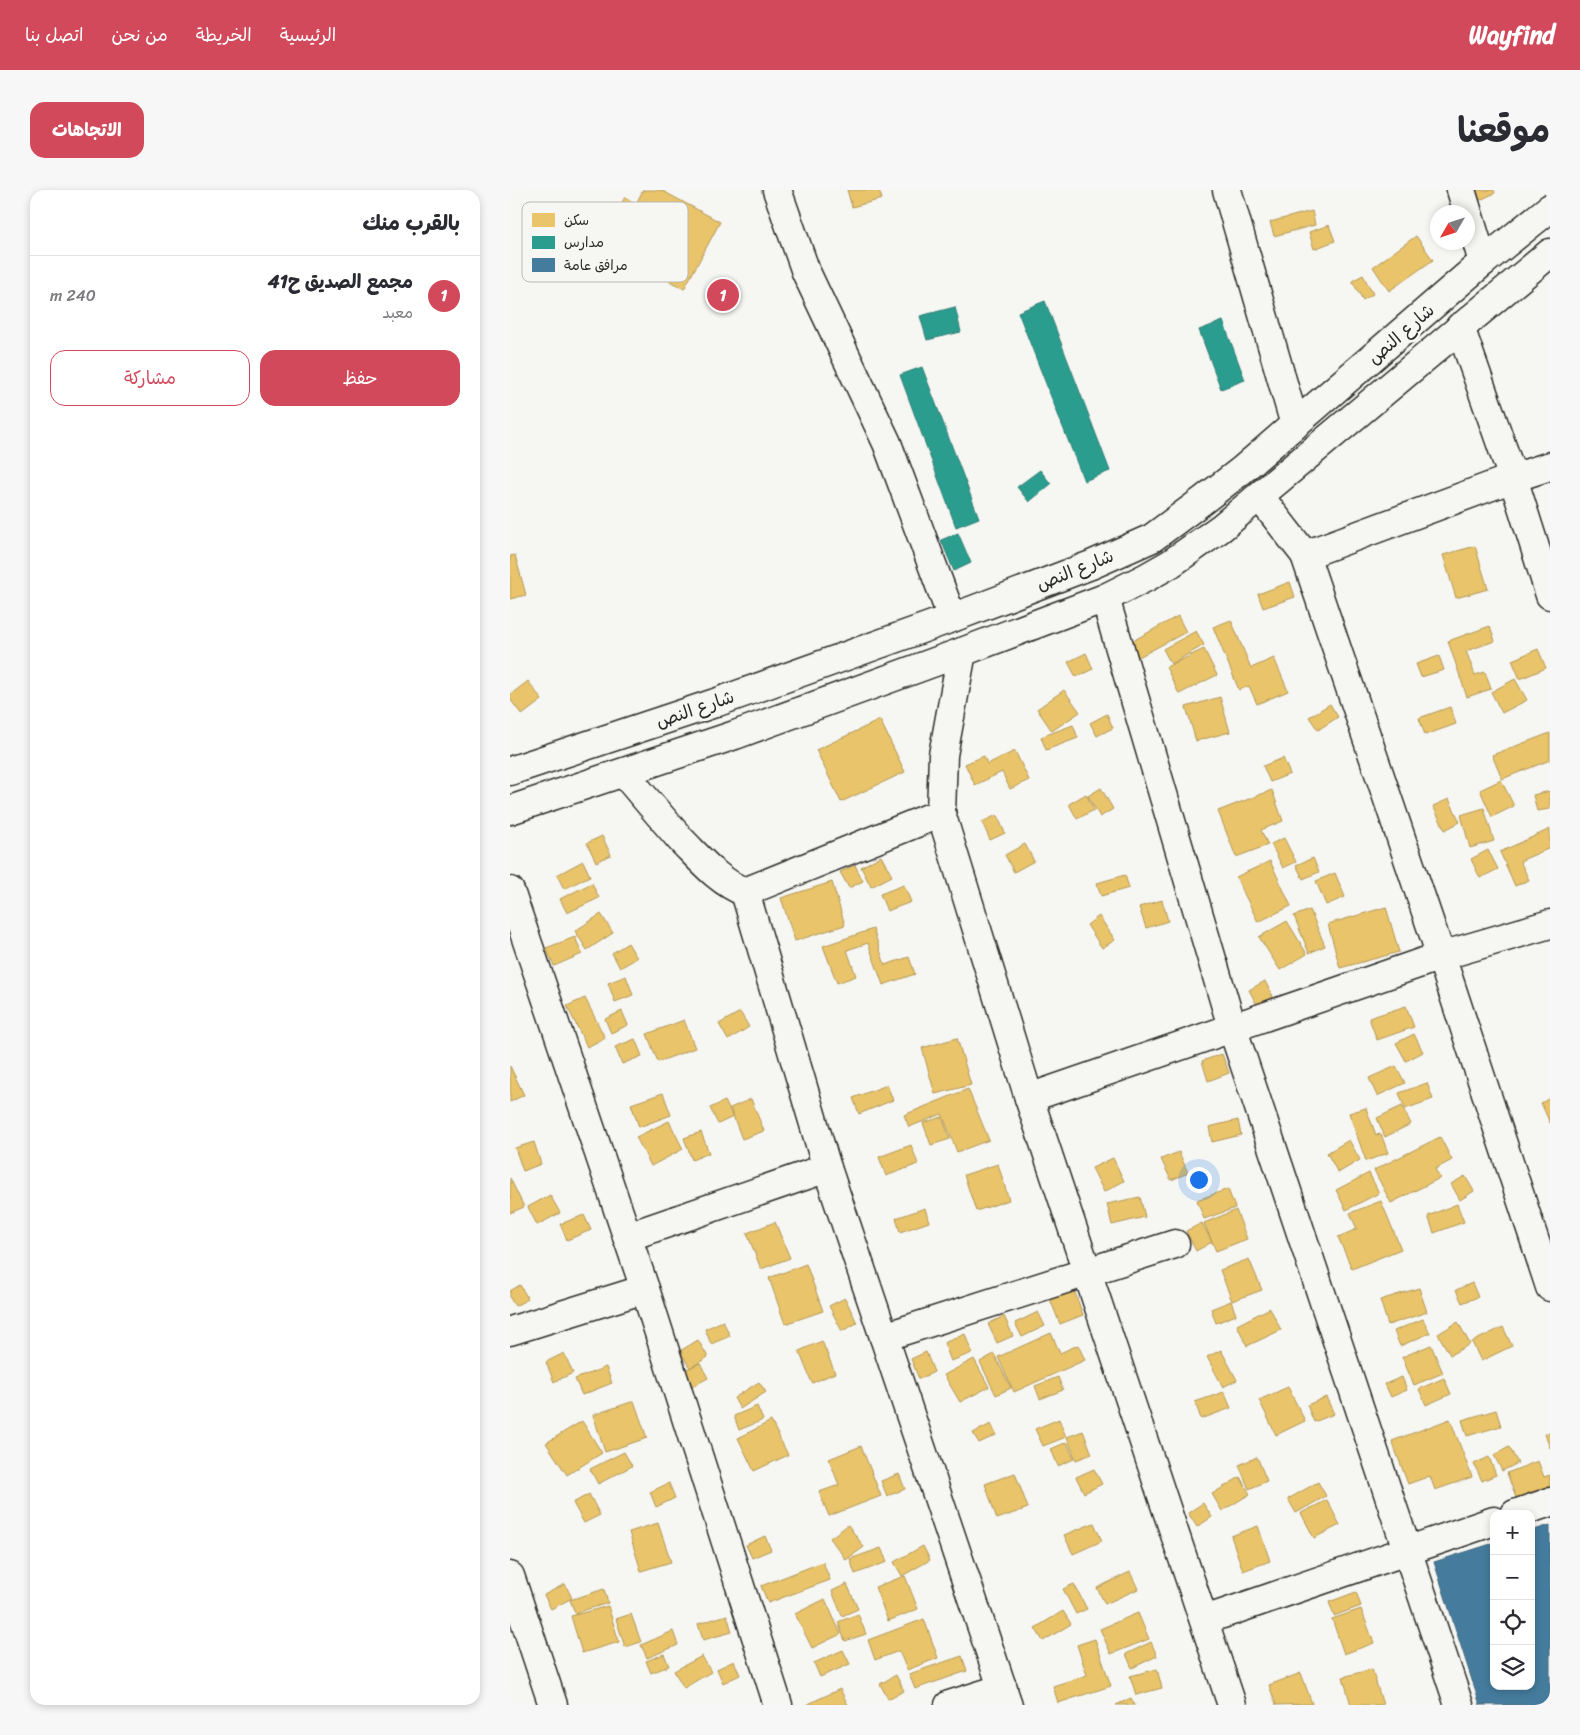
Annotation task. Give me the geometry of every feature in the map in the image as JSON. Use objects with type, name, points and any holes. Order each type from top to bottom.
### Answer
[{"type":"street","points":[[777,190],[806,272],[887,443],[952,618]]},
{"type":"street","points":[[1227,190],[1295,425]]},
{"type":"street","points":[[1461,190],[1483,262]]},
{"type":"street","name":"شارع النص","points":[[510,771],[714,703],[952,618],[1091,565],[1152,538],[1202,501],[1295,425],[1483,262],[1550,208]]},
{"type":"street","name":"شارع النص","points":[[510,810],[735,735],[962,652],[1105,598],[1147,577],[1187,553],[1260,496],[1550,253]]},
{"type":"street","points":[[1460,327],[1513,478],[1550,595]]},
{"type":"street","points":[[1305,555],[1550,466]]},
{"type":"street","points":[[1260,496],[1305,555],[1441,956],[1550,1287]]},
{"type":"street","points":[[1105,598],[1232,1027],[1460,1705]]},
{"type":"street","points":[[962,652],[943,755],[941,813],[1029,1098],[1232,1705]]},
{"type":"street","points":[[624,773],[661,818],[705,865],[733,888],[745,892],[941,813]]},
{"type":"street","points":[[510,891],[645,1289],[778,1705]]},
{"type":"street","points":[[745,892],[827,1168],[1006,1696],[949,1705]]},
{"type":"street","points":[[1029,1098],[1441,956],[1550,924]]},
{"type":"street","points":[[627,1237],[827,1168]]},
{"type":"street","points":[[884,1337],[1175,1244]]},
{"type":"street","points":[[510,1331],[645,1289]]},
{"type":"street","points":[[1527,1510],[1550,1502]]},
{"type":"street","points":[[1205,1620],[1490,1522]]},
{"type":"street","points":[[510,1576],[552,1705]]},
{"type":"building: سكن","points":[[643,190],[661,190],[683,202],[637,202]]},
{"type":"building: سكن","points":[[847,190],[879,190],[882,199],[852,207]]},
{"type":"building: سكن","points":[[1473,190],[1494,190],[1495,193],[1478,201]]},
{"type":"building: سكن","points":[[625,197],[633,202],[622,202]]},
{"type":"building: سكن","points":[[688,205],[720,222],[688,282]]},
{"type":"building: سكن","points":[[1312,211],[1315,225],[1274,236],[1270,222]]},
{"type":"building: سكن","points":[[1329,225],[1335,241],[1314,249],[1309,232]]},
{"type":"building: سكن","points":[[1416,236],[1433,260],[1389,291],[1373,267]]},
{"type":"building: سكن","points":[[1363,275],[1373,294],[1363,300],[1352,281]]},
{"type":"building: سكن","points":[[671,282],[688,282],[684,289]]},
{"type":"building: سكن","points":[[1475,546],[1488,589],[1456,598],[1443,555]]},
{"type":"building: سكن","points":[[515,555],[526,595],[510,599],[510,556]]},
{"type":"building: سكن","points":[[1290,582],[1295,597],[1263,608],[1258,594]]},
{"type":"building: سكن","points":[[1178,616],[1186,632],[1137,658],[1129,643]]},
{"type":"building: سكن","points":[[1231,620],[1251,668],[1274,658],[1288,691],[1257,704],[1249,686],[1239,690],[1213,627]]},
{"type":"building: سكن","points":[[1490,626],[1495,641],[1466,651],[1475,675],[1485,672],[1491,689],[1467,697],[1448,641]]},
{"type":"building: سكن","points":[[1196,631],[1204,645],[1171,664],[1163,649]]},
{"type":"building: سكن","points":[[1204,649],[1217,675],[1179,694],[1166,667]]},
{"type":"building: سكن","points":[[1538,649],[1546,668],[1520,679],[1512,660]]},
{"type":"building: سكن","points":[[1086,653],[1093,669],[1076,677],[1068,662]]},
{"type":"building: سكن","points":[[1439,656],[1444,670],[1421,677],[1416,664]]},
{"type":"building: سكن","points":[[1515,679],[1527,700],[1502,713],[1491,692]]},
{"type":"building: سكن","points":[[528,681],[542,700],[522,715],[510,699],[510,695]]},
{"type":"building: سكن","points":[[1064,690],[1080,712],[1052,731],[1037,709]]},
{"type":"building: سكن","points":[[1220,697],[1230,732],[1196,741],[1186,707]]},
{"type":"building: سكن","points":[[1330,704],[1338,717],[1318,730],[1309,717]]},
{"type":"building: سكن","points":[[1450,707],[1456,724],[1425,735],[1419,718]]},
{"type":"building: سكن","points":[[1107,714],[1113,728],[1097,736],[1090,723]]},
{"type":"building: سكن","points":[[880,720],[905,772],[841,802],[816,750]]},
{"type":"building: سكن","points":[[1073,725],[1078,738],[1046,750],[1041,737]]},
{"type":"building: سكن","points":[[1550,733],[1550,760],[1502,779],[1492,755]]},
{"type":"building: سكن","points":[[1015,751],[1029,780],[1010,789],[1002,772],[975,785],[965,764],[984,756],[987,764]]},
{"type":"building: سكن","points":[[1283,758],[1290,774],[1270,782],[1263,766]]},
{"type":"building: سكن","points":[[1501,780],[1514,806],[1492,817],[1480,790]]},
{"type":"building: سكن","points":[[1101,788],[1113,809],[1100,817],[1088,796]]},
{"type":"building: سكن","points":[[1272,790],[1283,821],[1261,830],[1268,845],[1236,857],[1218,811]]},
{"type":"building: سكن","points":[[1550,791],[1550,809],[1537,811],[1533,795]]},
{"type":"building: سكن","points":[[1086,794],[1094,810],[1077,819],[1069,804]]},
{"type":"building: سكن","points":[[1449,799],[1460,822],[1445,830],[1433,806]]},
{"type":"building: سكن","points":[[1484,808],[1494,841],[1470,848],[1461,815]]},
{"type":"building: سكن","points":[[997,815],[1005,833],[990,840],[982,822]]},
{"type":"building: سكن","points":[[1550,829],[1550,848],[1520,861],[1529,880],[1515,886],[1500,852]]},
{"type":"building: سكن","points":[[602,836],[611,855],[596,862],[587,843]]},
{"type":"building: سكن","points":[[1284,838],[1296,862],[1283,868],[1271,844]]},
{"type":"building: سكن","points":[[1025,844],[1034,861],[1014,872],[1005,855]]},
{"type":"building: سكن","points":[[1488,850],[1498,869],[1480,878],[1471,859]]},
{"type":"building: سكن","points":[[881,856],[892,876],[871,887],[861,867]]},
{"type":"building: سكن","points":[[1313,858],[1319,872],[1303,879],[1296,865]]},
{"type":"building: سكن","points":[[583,861],[590,876],[564,889],[557,875]]},
{"type":"building: سكن","points":[[1270,861],[1291,906],[1258,922],[1236,877]]},
{"type":"building: سكن","points":[[855,865],[863,881],[849,888],[840,872]]},
{"type":"building: سكن","points":[[1335,873],[1345,897],[1326,905],[1316,881]]},
{"type":"building: سكن","points":[[1125,875],[1129,888],[1101,896],[1097,883]]},
{"type":"building: سكن","points":[[832,882],[845,925],[795,941],[781,898]]},
{"type":"building: سكن","points":[[592,883],[599,898],[567,913],[560,899]]},
{"type":"building: سكن","points":[[904,885],[911,902],[887,911],[880,894]]},
{"type":"building: سكن","points":[[1162,900],[1168,921],[1146,928],[1139,907]]},
{"type":"building: سكن","points":[[1386,907],[1399,952],[1340,968],[1328,924]]},
{"type":"building: سكن","points":[[1310,910],[1325,946],[1309,953],[1294,916]]},
{"type":"building: سكن","points":[[601,914],[613,933],[587,950],[575,931]]},
{"type":"building: سكن","points":[[1099,916],[1115,940],[1102,948],[1087,925]]},
{"type":"building: سكن","points":[[1287,921],[1307,954],[1280,970],[1259,937]]},
{"type":"building: سكن","points":[[873,929],[885,965],[909,957],[915,974],[883,985],[868,943],[847,950],[856,976],[837,983],[823,946]]},
{"type":"building: سكن","points":[[575,937],[582,954],[554,966],[546,948]]},
{"type":"building: سكن","points":[[628,943],[637,958],[620,968],[612,953]]},
{"type":"building: سكن","points":[[626,976],[633,995],[615,1002],[608,983]]},
{"type":"building: سكن","points":[[1265,981],[1273,997],[1257,1005],[1249,990]]},
{"type":"building: سكن","points":[[585,998],[605,1038],[587,1047],[567,1006]]},
{"type":"building: سكن","points":[[1406,1006],[1414,1027],[1377,1040],[1369,1018]]},
{"type":"building: سكن","points":[[622,1011],[628,1025],[611,1033],[605,1019]]},
{"type":"building: سكن","points":[[740,1012],[749,1027],[728,1040],[719,1024]]},
{"type":"building: سكن","points":[[684,1020],[695,1048],[658,1062],[647,1034]]},
{"type":"building: سكن","points":[[1414,1034],[1423,1052],[1406,1061],[1396,1043]]},
{"type":"building: سكن","points":[[957,1038],[971,1085],[935,1094],[922,1048]]},
{"type":"building: سكن","points":[[635,1039],[642,1056],[622,1064],[615,1047]]},
{"type":"building: سكن","points":[[1222,1054],[1229,1073],[1208,1081],[1202,1061]]},
{"type":"building: سكن","points":[[510,1066],[524,1095],[510,1102]]},
{"type":"building: سكن","points":[[1396,1066],[1405,1083],[1377,1096],[1369,1078]]},
{"type":"building: سكن","points":[[1427,1083],[1433,1099],[1405,1109],[1399,1093]]},
{"type":"building: سكن","points":[[887,1085],[893,1100],[859,1114],[853,1098]]},
{"type":"building: سكن","points":[[968,1089],[989,1140],[957,1152],[942,1114],[909,1127],[904,1115]]},
{"type":"building: سكن","points":[[663,1093],[671,1115],[639,1127],[631,1104]]},
{"type":"building: سكن","points":[[1550,1098],[1550,1123],[1541,1103]]},
{"type":"building: سكن","points":[[751,1099],[764,1131],[742,1139],[730,1108]]},
{"type":"building: سكن","points":[[725,1101],[733,1117],[718,1124],[710,1108]]},
{"type":"building: سكن","points":[[1402,1106],[1411,1124],[1385,1137],[1377,1118]]},
{"type":"building: سكن","points":[[1366,1108],[1376,1135],[1381,1134],[1388,1153],[1366,1161],[1349,1113]]},
{"type":"building: سكن","points":[[942,1117],[950,1139],[931,1145],[923,1123]]},
{"type":"building: سكن","points":[[1238,1120],[1241,1135],[1212,1142],[1209,1127]]},
{"type":"building: سكن","points":[[669,1121],[683,1149],[651,1166],[636,1137]]},
{"type":"building: سكن","points":[[701,1132],[709,1153],[692,1160],[684,1138]]},
{"type":"building: سكن","points":[[1440,1137],[1452,1160],[1435,1169],[1440,1178],[1391,1203],[1374,1170]]},
{"type":"building: سكن","points":[[1349,1140],[1360,1160],[1338,1173],[1327,1153]]},
{"type":"building: سكن","points":[[534,1142],[541,1164],[523,1171],[515,1148]]},
{"type":"building: سكن","points":[[911,1145],[918,1164],[886,1176],[879,1157]]},
{"type":"building: سكن","points":[[1179,1152],[1188,1173],[1171,1180],[1161,1159]]},
{"type":"building: سكن","points":[[1113,1158],[1124,1181],[1104,1192],[1092,1168]]},
{"type":"building: سكن","points":[[998,1164],[1009,1200],[976,1211],[964,1175]]},
{"type":"building: سكن","points":[[1369,1173],[1379,1193],[1346,1210],[1336,1190]]},
{"type":"building: سكن","points":[[1465,1176],[1474,1191],[1460,1200],[1451,1184]]},
{"type":"building: سكن","points":[[510,1178],[524,1207],[510,1213]]},
{"type":"building: سكن","points":[[1228,1189],[1235,1208],[1204,1219],[1197,1200]]},
{"type":"building: سكن","points":[[550,1195],[560,1213],[537,1225],[528,1207]]},
{"type":"building: سكن","points":[[1140,1197],[1145,1217],[1112,1225],[1107,1204]]},
{"type":"building: سكن","points":[[1381,1201],[1401,1249],[1352,1269],[1338,1237],[1357,1229],[1350,1213]]},
{"type":"building: سكن","points":[[1457,1204],[1464,1222],[1434,1233],[1428,1216]]},
{"type":"building: سكن","points":[[925,1208],[929,1222],[900,1232],[896,1218]]},
{"type":"building: سكن","points":[[1236,1210],[1247,1239],[1216,1251],[1204,1223]]},
{"type":"building: سكن","points":[[584,1215],[591,1230],[567,1240],[560,1224]]},
{"type":"building: سكن","points":[[775,1222],[790,1258],[761,1269],[747,1233]]},
{"type":"building: سكن","points":[[1202,1223],[1212,1242],[1196,1251],[1186,1231]]},
{"type":"building: سكن","points":[[1249,1259],[1262,1290],[1232,1301],[1220,1270]]},
{"type":"building: سكن","points":[[806,1264],[823,1311],[785,1324],[769,1278]]},
{"type":"building: سكن","points":[[1472,1283],[1478,1297],[1462,1303],[1456,1290]]},
{"type":"building: سكن","points":[[520,1285],[528,1299],[515,1306],[510,1298],[510,1291]]},
{"type":"building: سكن","points":[[1419,1288],[1427,1312],[1388,1325],[1380,1300]]},
{"type":"building: سكن","points":[[1074,1290],[1083,1315],[1060,1324],[1050,1299]]},
{"type":"building: سكن","points":[[845,1298],[857,1323],[842,1331],[829,1306]]},
{"type":"building: سكن","points":[[1231,1301],[1236,1315],[1216,1323],[1211,1309]]},
{"type":"building: سكن","points":[[1270,1308],[1281,1330],[1247,1346],[1237,1325]]},
{"type":"building: سكن","points":[[1038,1312],[1045,1326],[1022,1337],[1015,1323]]},
{"type":"building: سكن","points":[[1004,1316],[1013,1336],[997,1343],[988,1324]]},
{"type":"building: سكن","points":[[1423,1319],[1430,1333],[1400,1346],[1394,1331]]},
{"type":"building: سكن","points":[[723,1321],[730,1336],[711,1344],[705,1329]]},
{"type":"building: سكن","points":[[1458,1322],[1470,1344],[1450,1355],[1438,1334]]},
{"type":"building: سكن","points":[[1503,1327],[1512,1346],[1481,1361],[1472,1342]]},
{"type":"building: سكن","points":[[1051,1333],[1060,1353],[1078,1345],[1085,1360],[1014,1392],[998,1357]]},
{"type":"building: سكن","points":[[965,1334],[972,1353],[951,1361],[944,1343]]},
{"type":"building: سكن","points":[[698,1340],[708,1357],[690,1368],[680,1351]]},
{"type":"building: سكن","points":[[822,1341],[835,1373],[812,1383],[799,1351]]},
{"type":"building: سكن","points":[[1431,1345],[1443,1373],[1414,1385],[1402,1357]]},
{"type":"building: سكن","points":[[1221,1350],[1237,1380],[1223,1387],[1207,1357]]},
{"type":"building: سكن","points":[[926,1352],[934,1372],[919,1379],[911,1359]]},
{"type":"building: سكن","points":[[564,1353],[573,1373],[554,1382],[546,1362]]},
{"type":"building: سكن","points":[[994,1354],[1011,1388],[996,1395],[980,1362]]},
{"type":"building: سكن","points":[[974,1359],[989,1387],[960,1402],[944,1375]]},
{"type":"building: سكن","points":[[700,1363],[708,1378],[693,1386],[685,1370]]},
{"type":"building: سكن","points":[[606,1367],[612,1383],[582,1395],[575,1379]]},
{"type":"building: سكن","points":[[1058,1377],[1063,1390],[1040,1399],[1035,1386]]},
{"type":"building: سكن","points":[[1402,1377],[1407,1390],[1391,1397],[1385,1384]]},
{"type":"building: سكن","points":[[1444,1378],[1451,1394],[1426,1405],[1419,1389]]},
{"type":"building: سكن","points":[[759,1382],[766,1392],[740,1409],[734,1398]]},
{"type":"building: سكن","points":[[1288,1387],[1305,1421],[1276,1435],[1259,1400]]},
{"type":"building: سكن","points":[[1224,1392],[1231,1408],[1201,1419],[1195,1402]]},
{"type":"building: سكن","points":[[1326,1397],[1334,1414],[1314,1422],[1307,1405]]},
{"type":"building: سكن","points":[[634,1401],[647,1438],[605,1452],[593,1415]]},
{"type":"building: سكن","points":[[757,1406],[763,1420],[739,1430],[734,1416]]},
{"type":"building: سكن","points":[[1496,1410],[1501,1426],[1467,1436],[1462,1420]]},
{"type":"building: سكن","points":[[1059,1419],[1066,1437],[1043,1446],[1035,1429]]},
{"type":"building: سكن","points":[[1450,1419],[1472,1477],[1435,1490],[1430,1476],[1408,1484],[1392,1441]]},
{"type":"building: سكن","points":[[582,1421],[602,1453],[567,1475],[546,1443]]},
{"type":"building: سكن","points":[[771,1421],[788,1455],[754,1471],[738,1438]]},
{"type":"building: سكن","points":[[991,1424],[996,1435],[979,1443],[973,1433]]},
{"type":"building: سكن","points":[[1083,1431],[1092,1454],[1076,1460],[1067,1437]]},
{"type":"building: سكن","points":[[1550,1432],[1550,1448],[1545,1434]]},
{"type":"building: سكن","points":[[1067,1442],[1074,1459],[1058,1466],[1051,1449]]},
{"type":"building: سكن","points":[[861,1446],[881,1496],[829,1516],[819,1492],[839,1485],[829,1459]]},
{"type":"building: سكن","points":[[1509,1447],[1518,1463],[1502,1471],[1494,1455]]},
{"type":"building: سكن","points":[[624,1452],[632,1466],[598,1484],[590,1469]]},
{"type":"building: سكن","points":[[1257,1457],[1267,1481],[1249,1489],[1239,1465]]},
{"type":"building: سكن","points":[[1489,1457],[1496,1475],[1482,1481],[1474,1464]]},
{"type":"building: سكن","points":[[1538,1461],[1544,1477],[1550,1475],[1550,1486],[1516,1498],[1507,1473]]},
{"type":"building: سكن","points":[[1094,1469],[1102,1484],[1084,1493],[1076,1477]]},
{"type":"building: سكن","points":[[1015,1473],[1028,1508],[997,1519],[985,1484]]},
{"type":"building: سكن","points":[[899,1474],[905,1489],[887,1496],[881,1481]]},
{"type":"building: سكن","points":[[1240,1477],[1250,1494],[1222,1511],[1212,1494]]},
{"type":"building: سكن","points":[[1318,1482],[1326,1496],[1296,1513],[1288,1499]]},
{"type":"building: سكن","points":[[669,1483],[675,1498],[656,1507],[650,1492]]},
{"type":"building: سكن","points":[[589,1494],[600,1515],[584,1523],[573,1503]]},
{"type":"building: سكن","points":[[1327,1500],[1340,1525],[1314,1538],[1301,1513]]},
{"type":"building: سكن","points":[[1203,1503],[1212,1517],[1197,1527],[1188,1513]]},
{"type":"building: سكن","points":[[658,1523],[671,1562],[641,1571],[629,1532]]},
{"type":"building: سكن","points":[[1094,1523],[1102,1541],[1073,1554],[1064,1535]]},
{"type":"building: سكن","points":[[848,1525],[864,1547],[846,1560],[830,1538]]},
{"type":"building: سكن","points":[[1258,1526],[1270,1561],[1243,1571],[1231,1536]]},
{"type":"building: سكن","points":[[765,1536],[771,1550],[752,1558],[746,1545]]},
{"type":"building: سكن","points":[[923,1546],[930,1560],[902,1576],[894,1562]]},
{"type":"building: سكن","points":[[881,1548],[887,1562],[855,1574],[850,1559]]},
{"type":"building: سكن","points":[[823,1562],[830,1580],[768,1603],[761,1586]]},
{"type":"building: سكن","points":[[1130,1572],[1138,1589],[1105,1604],[1097,1588]]},
{"type":"building: سكن","points":[[905,1576],[918,1609],[888,1621],[875,1587]]},
{"type":"building: سكن","points":[[565,1584],[572,1598],[551,1609],[544,1595]]},
{"type":"building: سكن","points":[[847,1584],[858,1609],[842,1616],[832,1591]]},
{"type":"building: سكن","points":[[1074,1584],[1087,1609],[1076,1614],[1063,1589]]},
{"type":"building: سكن","points":[[604,1589],[608,1603],[575,1613],[570,1600]]},
{"type":"building: سكن","points":[[1356,1592],[1361,1606],[1334,1616],[1329,1602]]},
{"type":"building: سكن","points":[[825,1599],[841,1634],[812,1648],[795,1614]]},
{"type":"building: سكن","points":[[608,1606],[619,1642],[582,1653],[571,1616]]},
{"type":"building: سكن","points":[[1361,1609],[1374,1643],[1344,1654],[1332,1619]]},
{"type":"building: سكن","points":[[1063,1611],[1071,1624],[1043,1641],[1035,1628]]},
{"type":"building: سكن","points":[[1138,1613],[1149,1639],[1111,1654],[1100,1629]]},
{"type":"building: سكن","points":[[631,1614],[641,1642],[625,1647],[616,1619]]},
{"type":"building: سكن","points":[[858,1614],[866,1634],[845,1641],[838,1622]]},
{"type":"building: سكن","points":[[727,1615],[732,1632],[703,1640],[698,1624]]},
{"type":"building: سكن","points":[[924,1619],[938,1658],[907,1670],[899,1651],[875,1660],[868,1640]]},
{"type":"building: سكن","points":[[673,1631],[678,1645],[647,1658],[641,1645]]},
{"type":"building: سكن","points":[[1095,1639],[1111,1686],[1058,1703],[1053,1686],[1087,1675],[1077,1645]]},
{"type":"building: سكن","points":[[1151,1642],[1157,1656],[1132,1668],[1126,1654]]},
{"type":"building: سكن","points":[[843,1650],[850,1664],[820,1677],[814,1663]]},
{"type":"building: سكن","points":[[664,1654],[669,1666],[651,1673],[646,1661]]},
{"type":"building: سكن","points":[[702,1656],[711,1672],[684,1688],[674,1671]]},
{"type":"building: سكن","points":[[962,1656],[967,1671],[915,1689],[909,1674]]},
{"type":"building: سكن","points":[[734,1661],[740,1675],[723,1683],[717,1669]]},
{"type":"building: سكن","points":[[1157,1669],[1162,1688],[1136,1695],[1130,1676]]},
{"type":"building: سكن","points":[[1372,1669],[1383,1705],[1351,1705],[1343,1677]]},
{"type":"building: سكن","points":[[1301,1673],[1312,1704],[1276,1705],[1269,1685]]},
{"type":"building: سكن","points":[[896,1675],[904,1691],[888,1699],[880,1684]]},
{"type":"building: سكن","points":[[840,1689],[848,1705],[806,1705]]},
{"type":"building: سكن","points":[[1131,1698],[1135,1705],[1116,1705]]},
{"type":"building: مدارس","points":[[1045,301],[1110,471],[1084,481],[1018,312]]},
{"type":"building: مدارس","points":[[955,307],[961,332],[927,340],[920,316]]},
{"type":"building: مدارس","points":[[1223,321],[1245,380],[1221,389],[1199,330]]},
{"type":"building: مدارس","points":[[922,367],[979,518],[956,527],[900,375]]},
{"type":"building: مدارس","points":[[1040,470],[1051,484],[1029,502],[1017,487]]},
{"type":"building: مدارس","points":[[958,533],[971,563],[954,571],[941,540]]},
{"type":"building: مرافق عامة","points":[[1550,1525],[1550,1705],[1480,1705],[1434,1562],[1490,1544],[1490,1690],[1535,1690],[1535,1530]]},
{"type":"place","name":"مجمع الصديق ح41","points":[[723,295]]}]
